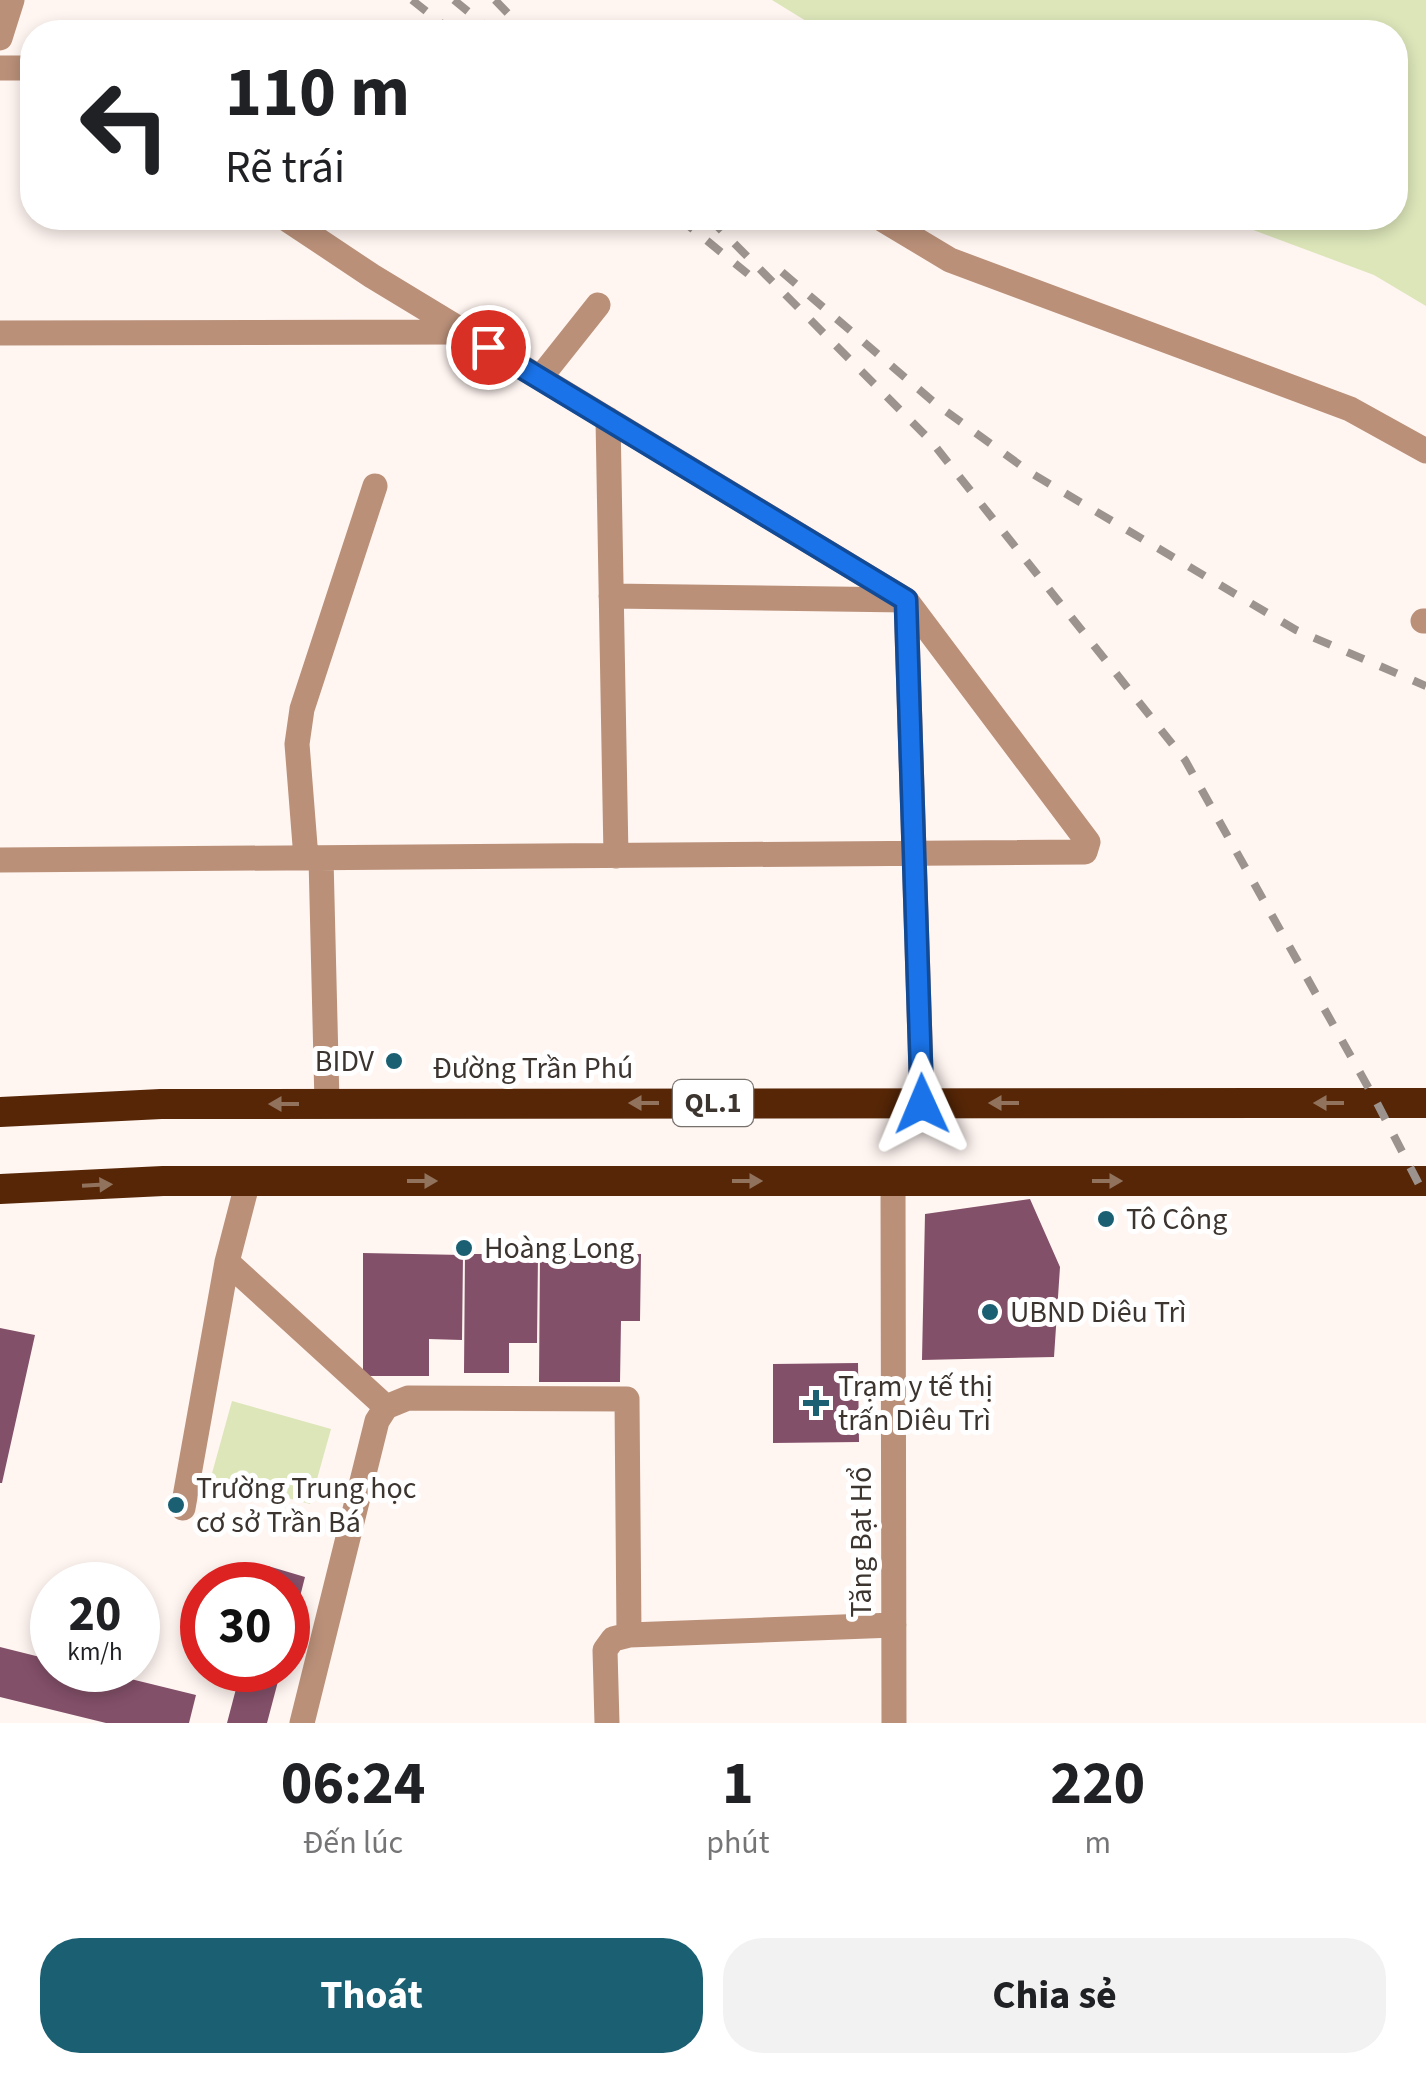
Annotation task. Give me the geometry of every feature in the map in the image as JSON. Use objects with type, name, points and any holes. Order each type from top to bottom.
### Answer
[{"type":"highway","name":"Đường Trần Phú","points":[[0,1112],[162,1104],[1426,1104]]},
{"type":"highway","points":[[0,1189],[248,1181],[1426,1181]]},
{"type":"street","points":[[0,38],[12,0]]},
{"type":"street","points":[[0,860],[1085,852],[1088,842],[906,600],[462,332],[303,230]]},
{"type":"street","points":[[900,230],[950,260],[1350,409],[1426,451]]},
{"type":"street","points":[[540,378],[598,305]]},
{"type":"street","points":[[0,333],[462,332]]},
{"type":"street","points":[[608,420],[616,856]]},
{"type":"street","points":[[326,1104],[314,858],[297,744],[302,708],[375,486]]},
{"type":"street","points":[[611,596],[906,600]]},
{"type":"street","points":[[906,600],[922,1104]]},
{"type":"street","points":[[182,1508],[227,1262],[248,1181]]},
{"type":"street","name":"Tăng Bạt Hổ","points":[[893,1181],[894,1723]]},
{"type":"street","points":[[227,1262],[386,1407]]},
{"type":"street","points":[[302,1723],[376,1421],[386,1407],[408,1398],[627,1399],[629,1635]]},
{"type":"street","points":[[608,1723],[605,1650],[613,1639],[629,1635],[894,1625]]},
{"type":"green space","points":[[772,0],[1426,0],[1426,306],[1374,275],[1253,230],[1408,230],[1408,20],[804,20]]},
{"type":"green space","points":[[232,1401],[331,1429],[310,1504],[211,1477]]},
{"type":"building","name":"UBND Diêu Trì","points":[[1030,1199],[1060,1267],[1054,1357],[922,1360],[925,1214]]},
{"type":"building","points":[[363,1253],[463,1255],[462,1340],[429,1339],[429,1376],[363,1376]]},
{"type":"building","points":[[465,1254],[538,1254],[537,1343],[509,1343],[509,1373],[464,1373]]},
{"type":"building","points":[[540,1254],[641,1254],[640,1321],[621,1321],[620,1382],[539,1382]]},
{"type":"building","points":[[0,1328],[35,1335],[2,1483],[0,1483]]},
{"type":"building","name":"Trạm y tế thị trấn Diêu Trì","points":[[858,1363],[859,1442],[773,1443],[773,1364]]},
{"type":"building","points":[[0,1647],[30,1654],[30,1692],[160,1692],[160,1686],[196,1695],[189,1723],[106,1723],[0,1697]]},
{"type":"building","points":[[235,1692],[275,1692],[267,1723],[227,1723]]},
{"type":"railway","points":[[412,0],[437,20]]},
{"type":"railway","points":[[454,0],[478,20]]},
{"type":"railway","points":[[495,0],[514,20]]},
{"type":"railway","points":[[694,230],[748,274]]},
{"type":"railway","points":[[721,230],[931,441],[1185,760],[1426,1198]]},
{"type":"railway","points":[[782,272],[936,404],[1031,473],[1296,630],[1426,686]]},
{"type":"place","name":"BIDV","points":[[394,1061]]},
{"type":"place","name":"Tô Công","points":[[1106,1219]]},
{"type":"place","name":"Hoàng Long","points":[[464,1248]]},
{"type":"place","name":"UBND Diêu Trì","points":[[990,1312]]},
{"type":"place","name":"Trạm y tế thị trấn Diêu Trì","points":[[816,1403]]},
{"type":"place","name":"Trường Trung học cơ sở Trần Bá","points":[[176,1505]]},
{"type":"route","points":[[488,347],[906,600],[922,1104]]}]
